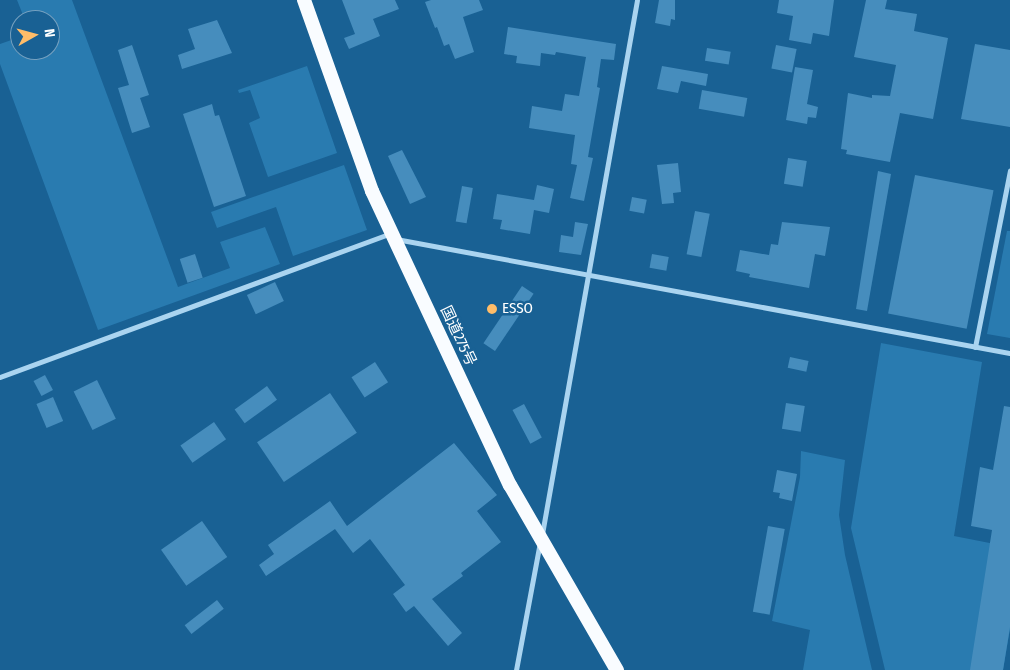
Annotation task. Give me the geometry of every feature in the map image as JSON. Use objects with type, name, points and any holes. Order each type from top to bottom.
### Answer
[{"type":"highway","name":"国道275号","points":[[304,0],[372,191],[393,236],[510,485],[617,670]]},
{"type":"street","points":[[516,670],[637,0]]},
{"type":"street","points":[[975,347],[1010,170]]},
{"type":"street","points":[[0,377],[393,236],[1010,353]]},
{"type":"shaded area","points":[[17,0],[72,0],[178,287],[230,268],[220,242],[265,227],[280,264],[98,330],[0,64],[0,44],[10,40],[10,60],[60,60],[60,10],[21,10]]},
{"type":"shaded area","points":[[307,66],[337,153],[268,177],[249,123],[260,118],[250,90],[239,93],[238,90]]},
{"type":"shaded area","points":[[344,165],[367,230],[293,256],[276,207],[217,228],[211,212]]},
{"type":"shaded area","points":[[1007,231],[1010,231],[1010,338],[987,334]]},
{"type":"shaded area","points":[[881,343],[982,362],[954,536],[1010,547],[1010,629],[1003,670],[885,670],[851,528]]},
{"type":"shaded area","points":[[801,451],[845,460],[839,515],[845,555],[872,670],[803,670],[810,630],[772,621],[800,477]]},
{"type":"building","points":[[342,0],[395,0],[399,9],[373,19],[380,36],[349,49],[344,38],[355,34]]},
{"type":"building","points":[[431,0],[479,0],[483,10],[463,17],[474,52],[455,59],[449,44],[444,46],[425,2]]},
{"type":"building","points":[[659,0],[675,0],[675,20],[671,19],[670,26],[655,23]]},
{"type":"building","points":[[779,0],[834,0],[829,36],[813,33],[811,44],[789,40],[793,16],[777,13]]},
{"type":"building","points":[[866,0],[887,0],[885,9],[917,14],[914,31],[948,38],[933,119],[900,113],[890,162],[846,154],[847,150],[841,149],[848,93],[872,98],[872,95],[890,96],[896,65],[854,57]]},
{"type":"building","points":[[217,20],[232,53],[182,69],[178,55],[195,49],[188,29]]},
{"type":"building","points":[[508,27],[616,44],[614,60],[601,59],[597,87],[600,88],[588,157],[593,158],[584,201],[570,198],[577,165],[571,164],[575,135],[529,128],[532,106],[562,111],[565,94],[579,96],[586,57],[556,52],[555,55],[541,53],[540,66],[516,63],[517,56],[504,54]]},
{"type":"building","points":[[975,44],[1010,50],[1010,127],[961,119]]},
{"type":"building","points":[[132,45],[149,95],[140,98],[150,127],[132,133],[118,88],[129,85],[118,50]]},
{"type":"building","points":[[776,45],[797,49],[792,73],[771,69]]},
{"type":"building","points":[[707,48],[731,52],[729,65],[705,61]]},
{"type":"building","points":[[662,66],[708,74],[706,86],[681,81],[678,93],[657,89]]},
{"type":"building","points":[[795,67],[813,70],[807,104],[818,107],[816,118],[808,117],[807,124],[786,120]]},
{"type":"building","points":[[702,90],[747,98],[744,117],[699,109]]},
{"type":"building","points":[[212,104],[215,116],[219,115],[246,196],[214,207],[183,114]]},
{"type":"building","points":[[402,150],[426,197],[410,204],[388,156]]},
{"type":"building","points":[[788,158],[807,161],[803,187],[784,184]]},
{"type":"building","points":[[678,163],[681,192],[673,193],[674,203],[662,204],[657,165]]},
{"type":"building","points":[[878,171],[891,174],[867,311],[856,309]]},
{"type":"building","points":[[915,175],[994,190],[967,329],[888,313]]},
{"type":"building","points":[[537,185],[554,189],[549,213],[534,210],[530,234],[500,229],[502,220],[493,219],[497,194],[534,200]]},
{"type":"building","points":[[462,186],[473,188],[467,223],[456,221]]},
{"type":"building","points":[[632,197],[647,200],[644,214],[629,211]]},
{"type":"building","points":[[695,211],[710,214],[701,257],[687,254]]},
{"type":"building","points":[[575,222],[588,224],[581,255],[559,252],[561,235],[573,237]]},
{"type":"building","points":[[782,222],[830,227],[825,256],[815,254],[809,288],[749,277],[750,274],[736,271],[740,250],[769,255],[771,244],[778,245]]},
{"type":"building","points":[[195,254],[203,278],[188,283],[180,259]]},
{"type":"building","points":[[652,254],[669,257],[666,271],[650,268]]},
{"type":"building","points":[[275,282],[284,301],[256,314],[247,295]]},
{"type":"building","points":[[522,286],[534,294],[495,351],[483,343]]},
{"type":"building","points":[[790,357],[809,361],[806,372],[788,368]]},
{"type":"building","points":[[375,362],[388,382],[365,397],[352,377]]},
{"type":"building","points":[[45,375],[53,390],[42,396],[34,381]]},
{"type":"building","points":[[97,380],[116,419],[92,430],[74,391]]},
{"type":"building","points":[[267,386],[277,400],[245,423],[235,410]]},
{"type":"building","points":[[330,393],[357,433],[284,482],[257,442]]},
{"type":"building","points":[[53,397],[63,421],[47,428],[36,404]]},
{"type":"building","points":[[786,403],[805,406],[801,432],[782,429]]},
{"type":"building","points":[[524,404],[542,438],[530,444],[513,410]]},
{"type":"building","points":[[1004,406],[1010,407],[1010,627],[1003,670],[970,670],[992,530],[971,526],[980,467],[993,470]]},
{"type":"building","points":[[214,422],[226,439],[192,463],[180,446]]},
{"type":"building","points":[[454,443],[497,495],[477,511],[501,542],[461,573],[463,576],[432,599],[462,633],[448,646],[414,606],[406,612],[393,594],[405,585],[370,539],[353,553],[335,529],[266,576],[259,565],[274,554],[268,545],[330,501],[347,526]]},
{"type":"building","points":[[777,470],[797,474],[792,501],[779,498],[780,493],[773,492]]},
{"type":"building","points":[[202,521],[227,557],[186,586],[161,550]]},
{"type":"building","points":[[768,526],[785,529],[770,615],[753,612]]},
{"type":"building","points":[[217,600],[224,609],[191,634],[185,625]]},
{"type":"place","name":"ESSO","points":[[492,309]]}]
